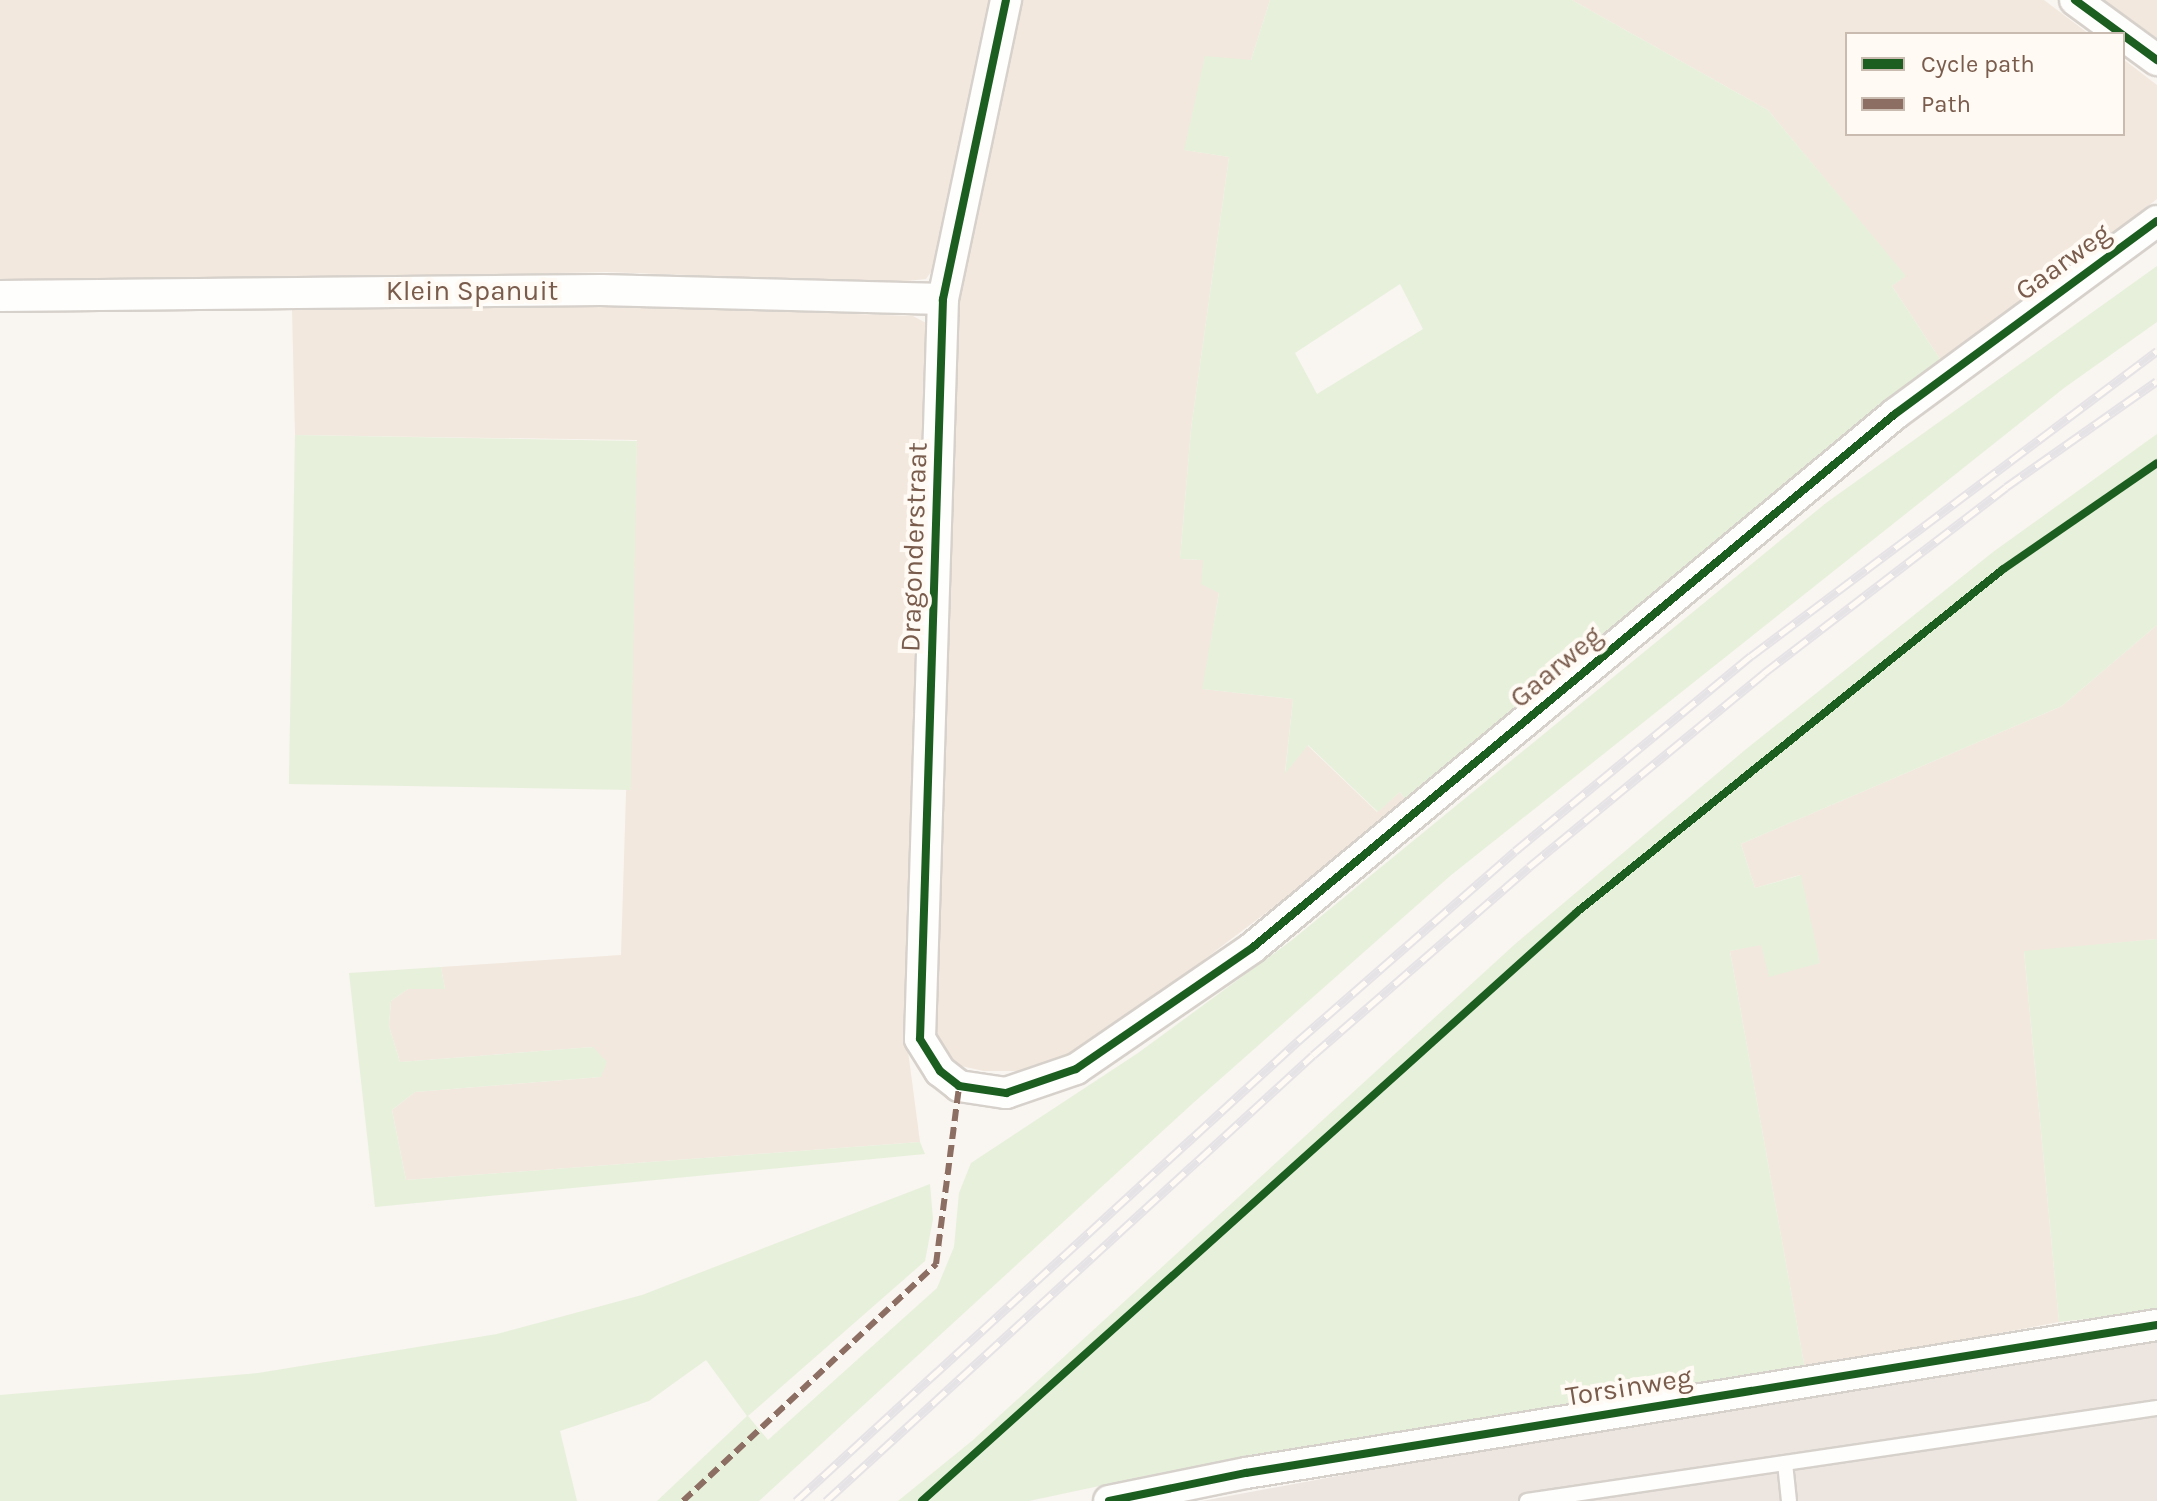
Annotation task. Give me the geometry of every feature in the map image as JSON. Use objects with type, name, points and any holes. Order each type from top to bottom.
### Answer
[{"type":"street","name":"Dragonderstraat","points":[[959,1086],[940,1071],[920,1039],[943,299],[1006,0]]},
{"type":"street","points":[[2075,0],[2119,32]]},
{"type":"street","points":[[2125,37],[2157,60]]},
{"type":"street","name":"Gaarweg","points":[[959,1086],[1006,1093],[1076,1069],[1252,948],[1895,414],[2157,221]]},
{"type":"street","name":"Klein Spanuit","points":[[0,296],[601,290],[943,299]]},
{"type":"street","name":"Torsinweg","points":[[1109,1501],[1246,1473],[2157,1325]]},
{"type":"lane","points":[[1527,1501],[2157,1408]]},
{"type":"lane","points":[[1785,1463],[1789,1501]]},
{"type":"shaded area","points":[[0,0],[994,0],[940,259],[926,279],[889,283],[607,272],[0,284]]},
{"type":"shaded area","points":[[1015,0],[1270,0],[1251,60],[1185,150],[1229,157],[1191,429],[1180,559],[1203,560],[1219,592],[1203,689],[1293,699],[1285,772],[1307,745],[1377,812],[1400,792],[1409,805],[1096,1041],[1054,1062],[1018,1071],[984,1071],[952,1064],[933,1041],[959,285]]},
{"type":"shaded area","points":[[1572,0],[2044,0],[2086,32],[1845,32],[1845,136],[2125,136],[2125,61],[2157,85],[2157,199],[1942,362],[1892,286],[1905,276],[1768,110]]},
{"type":"shaded area","points":[[2104,0],[2157,0],[2157,38]]},
{"type":"shaded area","points":[[595,305],[913,316],[926,323],[906,1036],[920,1142],[406,1180],[392,1110],[415,1092],[601,1077],[593,1047],[400,1062],[389,1026],[391,1001],[408,989],[445,989],[441,967],[621,955],[637,440],[295,435],[292,309]]},
{"type":"shaded area","points":[[2157,625],[2157,939],[2024,952],[2059,1322],[1805,1369],[1730,951],[1761,944],[1800,875],[1755,888],[1741,844],[2062,706]]},
{"type":"shaded area","points":[[2157,1339],[2157,1501],[1202,1501],[1694,1410]]},
{"type":"green space","points":[[1270,0],[1572,0],[1768,110],[1906,276],[1892,286],[1942,362],[1719,541],[1409,805],[1400,792],[1378,812],[1308,745],[1285,774],[1293,699],[1202,689],[1219,593],[1201,584],[1203,560],[1180,559],[1191,429],[1229,157],[1184,150],[1205,56],[1251,60]],"holes":[[[1400,284],[1423,329],[1317,394],[1295,353]]]},
{"type":"green space","points":[[2157,266],[2157,322],[2064,388],[1450,876],[1192,1104],[759,1501],[657,1501],[747,1416],[706,1360],[649,1401],[560,1431],[577,1501],[0,1501],[0,1395],[258,1373],[497,1334],[642,1295],[930,1184],[933,1219],[925,1261],[748,1416],[768,1440],[937,1288],[954,1247],[959,1193],[971,1163],[1138,1053],[1292,940],[1826,503]]},
{"type":"green space","points":[[2157,434],[2157,625],[2062,706],[1741,844],[1755,888],[1801,875],[1820,963],[1769,977],[1761,945],[1730,951],[1805,1369],[1165,1472],[1029,1501],[898,1501],[973,1440],[1514,945],[1745,750],[1993,552]]},
{"type":"green space","points":[[295,435],[637,441],[631,790],[289,784]]},
{"type":"green space","points":[[2157,939],[2157,1311],[2059,1322],[2024,951]]},
{"type":"green space","points":[[441,967],[445,989],[408,989],[391,1001],[389,1026],[400,1062],[593,1047],[607,1062],[601,1077],[415,1092],[392,1110],[406,1180],[920,1142],[925,1154],[375,1207],[349,973]]},
{"type":"railway","points":[[796,1501],[1298,1041],[1515,851],[1751,656],[2157,351]]},
{"type":"railway","points":[[826,1501],[1313,1055],[1529,867],[1764,673],[2006,487],[2157,381]]},
{"type":"marked path","points":[[683,1501],[936,1264],[959,1086]]},
{"type":"cycle path","points":[[1006,0],[943,299],[920,1039],[940,1071],[959,1086],[1006,1093],[1076,1069],[1252,948],[1895,414],[2157,221]]},
{"type":"cycle path","points":[[2075,0],[2119,32]]},
{"type":"cycle path","points":[[2125,37],[2157,60]]},
{"type":"cycle path","points":[[922,1501],[1577,912],[2002,570],[2157,463]]},
{"type":"cycle path","points":[[1109,1501],[1246,1473],[2157,1325]]}]
